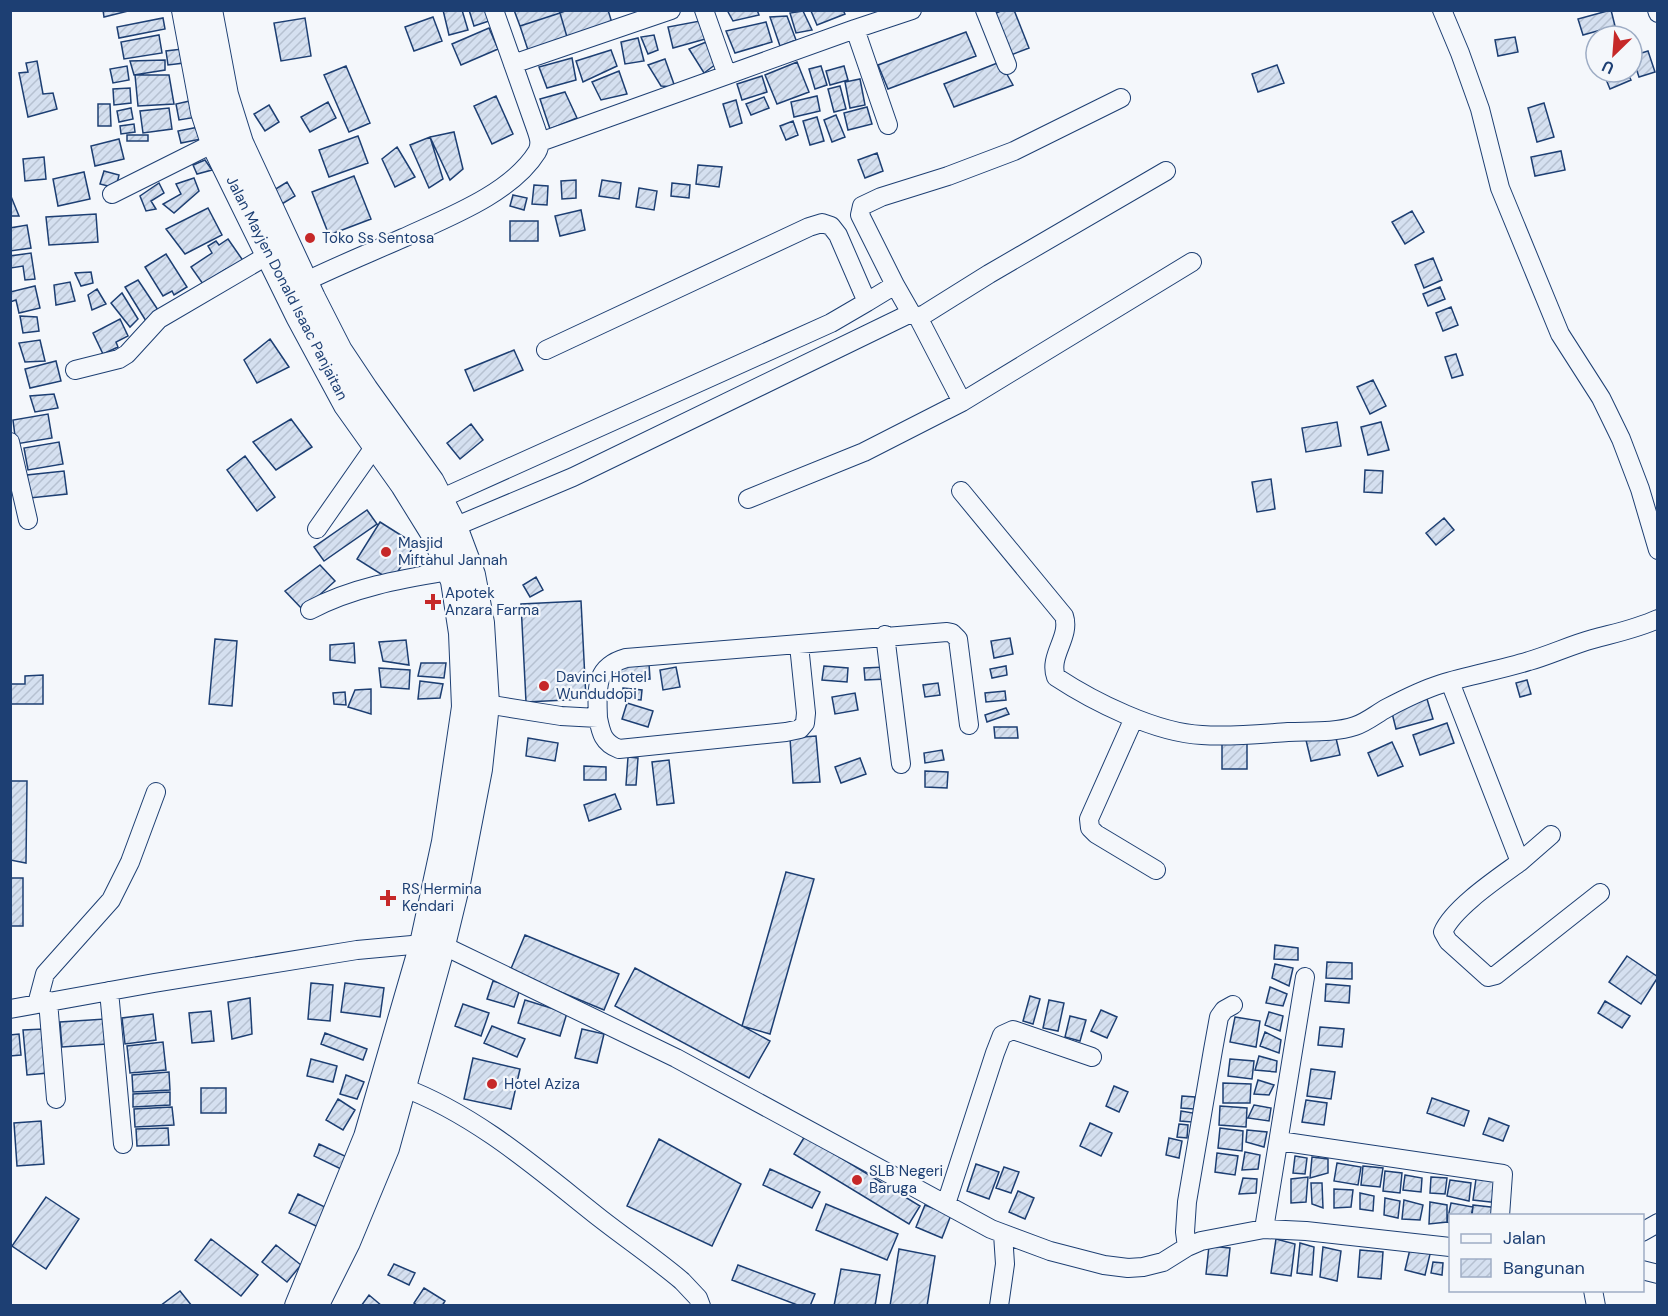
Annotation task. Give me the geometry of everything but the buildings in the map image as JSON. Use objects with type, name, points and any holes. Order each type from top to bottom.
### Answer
[{"type":"highway","name":"Jalan Mayjen Donald Isaac Panjaitan","points":[[185,10],[204,112],[214,143],[242,202],[270,254],[296,285],[365,390],[431,482],[454,527],[472,575],[481,623],[486,704],[479,769],[457,883],[433,945],[367,1137],[298,1305]]},
{"type":"highway","name":"Jalan Mayjen Donald Isaac Panjaitan","points":[[209,10],[225,95],[240,143],[296,285],[298,316],[347,405],[404,485],[435,535],[454,581],[462,633],[465,707],[445,842],[433,945],[402,1087],[386,1148],[347,1242],[315,1305]]},
{"type":"street","points":[[296,285],[420,230],[482,199],[506,184],[522,170],[537,151],[540,142],[494,10]]},
{"type":"street","points":[[513,64],[671,10]]},
{"type":"street","points":[[704,10],[727,75]]},
{"type":"street","points":[[985,10],[1006,65]]},
{"type":"street","points":[[1442,10],[1480,109],[1500,188],[1560,334],[1601,398],[1621,439],[1640,489],[1658,550]]},
{"type":"street","points":[[540,142],[855,29],[913,11]]},
{"type":"street","points":[[855,29],[888,124]]},
{"type":"street","points":[[962,402],[895,285],[861,215],[862,206],[881,197],[948,176],[1040,140],[1121,98]]},
{"type":"street","points":[[112,194],[214,143]]},
{"type":"street","points":[[454,527],[573,477],[914,315],[1166,171]]},
{"type":"street","points":[[546,350],[809,227],[822,224],[831,226],[861,211]]},
{"type":"street","points":[[831,226],[838,235],[867,302]]},
{"type":"street","points":[[75,370],[119,359],[127,354],[159,319],[270,254]]},
{"type":"street","points":[[748,499],[864,452],[962,402],[1192,262]]},
{"type":"street","points":[[440,499],[831,323],[895,285]]},
{"type":"street","points":[[10,442],[28,520]]},
{"type":"street","points":[[317,529],[375,446]]},
{"type":"street","points":[[961,491],[1064,616],[1066,625],[1054,663],[1056,677],[1160,729],[1201,735],[1251,735],[1341,729],[1362,724],[1399,702],[1450,682],[1561,652],[1581,643],[1624,632],[1658,619]]},
{"type":"street","points":[[310,610],[327,601],[380,583],[449,571]]},
{"type":"street","points":[[799,645],[806,713],[806,723],[800,729],[619,749],[611,746],[602,737],[598,718],[599,680],[604,670],[613,662],[626,658],[799,645],[885,635],[947,632],[956,636],[959,646],[969,725]]},
{"type":"street","points":[[885,635],[901,764]]},
{"type":"street","points":[[1450,682],[1520,862]]},
{"type":"street","points":[[486,704],[561,716],[598,718]]},
{"type":"street","points":[[1134,718],[1089,819],[1090,828],[1096,834],[1156,870]]},
{"type":"street","points":[[56,1100],[42,1003],[45,974],[111,900],[130,862],[156,792]]},
{"type":"street","points":[[1551,835],[1448,921],[1443,932],[1448,941],[1488,977],[1496,975],[1600,893]]},
{"type":"street","points":[[10,1009],[357,950],[433,945],[676,1058],[946,1204],[1027,1244],[1076,1258],[1128,1268],[1163,1262],[1201,1241],[1264,1229],[1306,1231],[1449,1247]]},
{"type":"street","points":[[1264,1229],[1305,977]]},
{"type":"street","points":[[109,991],[123,1144]]},
{"type":"street","points":[[1187,1247],[1185,1232],[1187,1202],[1219,1017],[1224,1010],[1233,1005]]},
{"type":"street","points":[[946,1204],[1002,1035],[1013,1030],[1092,1057]]},
{"type":"street","points":[[402,1087],[429,1097],[458,1112],[558,1183],[681,1281],[698,1298],[701,1305]]},
{"type":"street","points":[[1279,1141],[1503,1174],[1500,1214]]},
{"type":"street","points":[[1644,1231],[1658,1223]]},
{"type":"street","points":[[999,1305],[1005,1264],[1003,1234]]},
{"type":"place","name":"Toko Ss Sentosa","points":[[310,238]]},
{"type":"place","name":"Masjid Miftahul Jannah","points":[[386,552]]},
{"type":"place","name":"Apotek Anzara Farma","points":[[433,602]]},
{"type":"place","name":"Davinci Hotel Wundudopi","points":[[544,686]]},
{"type":"place","name":"RS Hermina Kendari","points":[[388,898]]},
{"type":"place","name":"Hotel Aziza","points":[[492,1084]]},
{"type":"place","name":"SLB Negeri Baruga","points":[[857,1180]]}]
